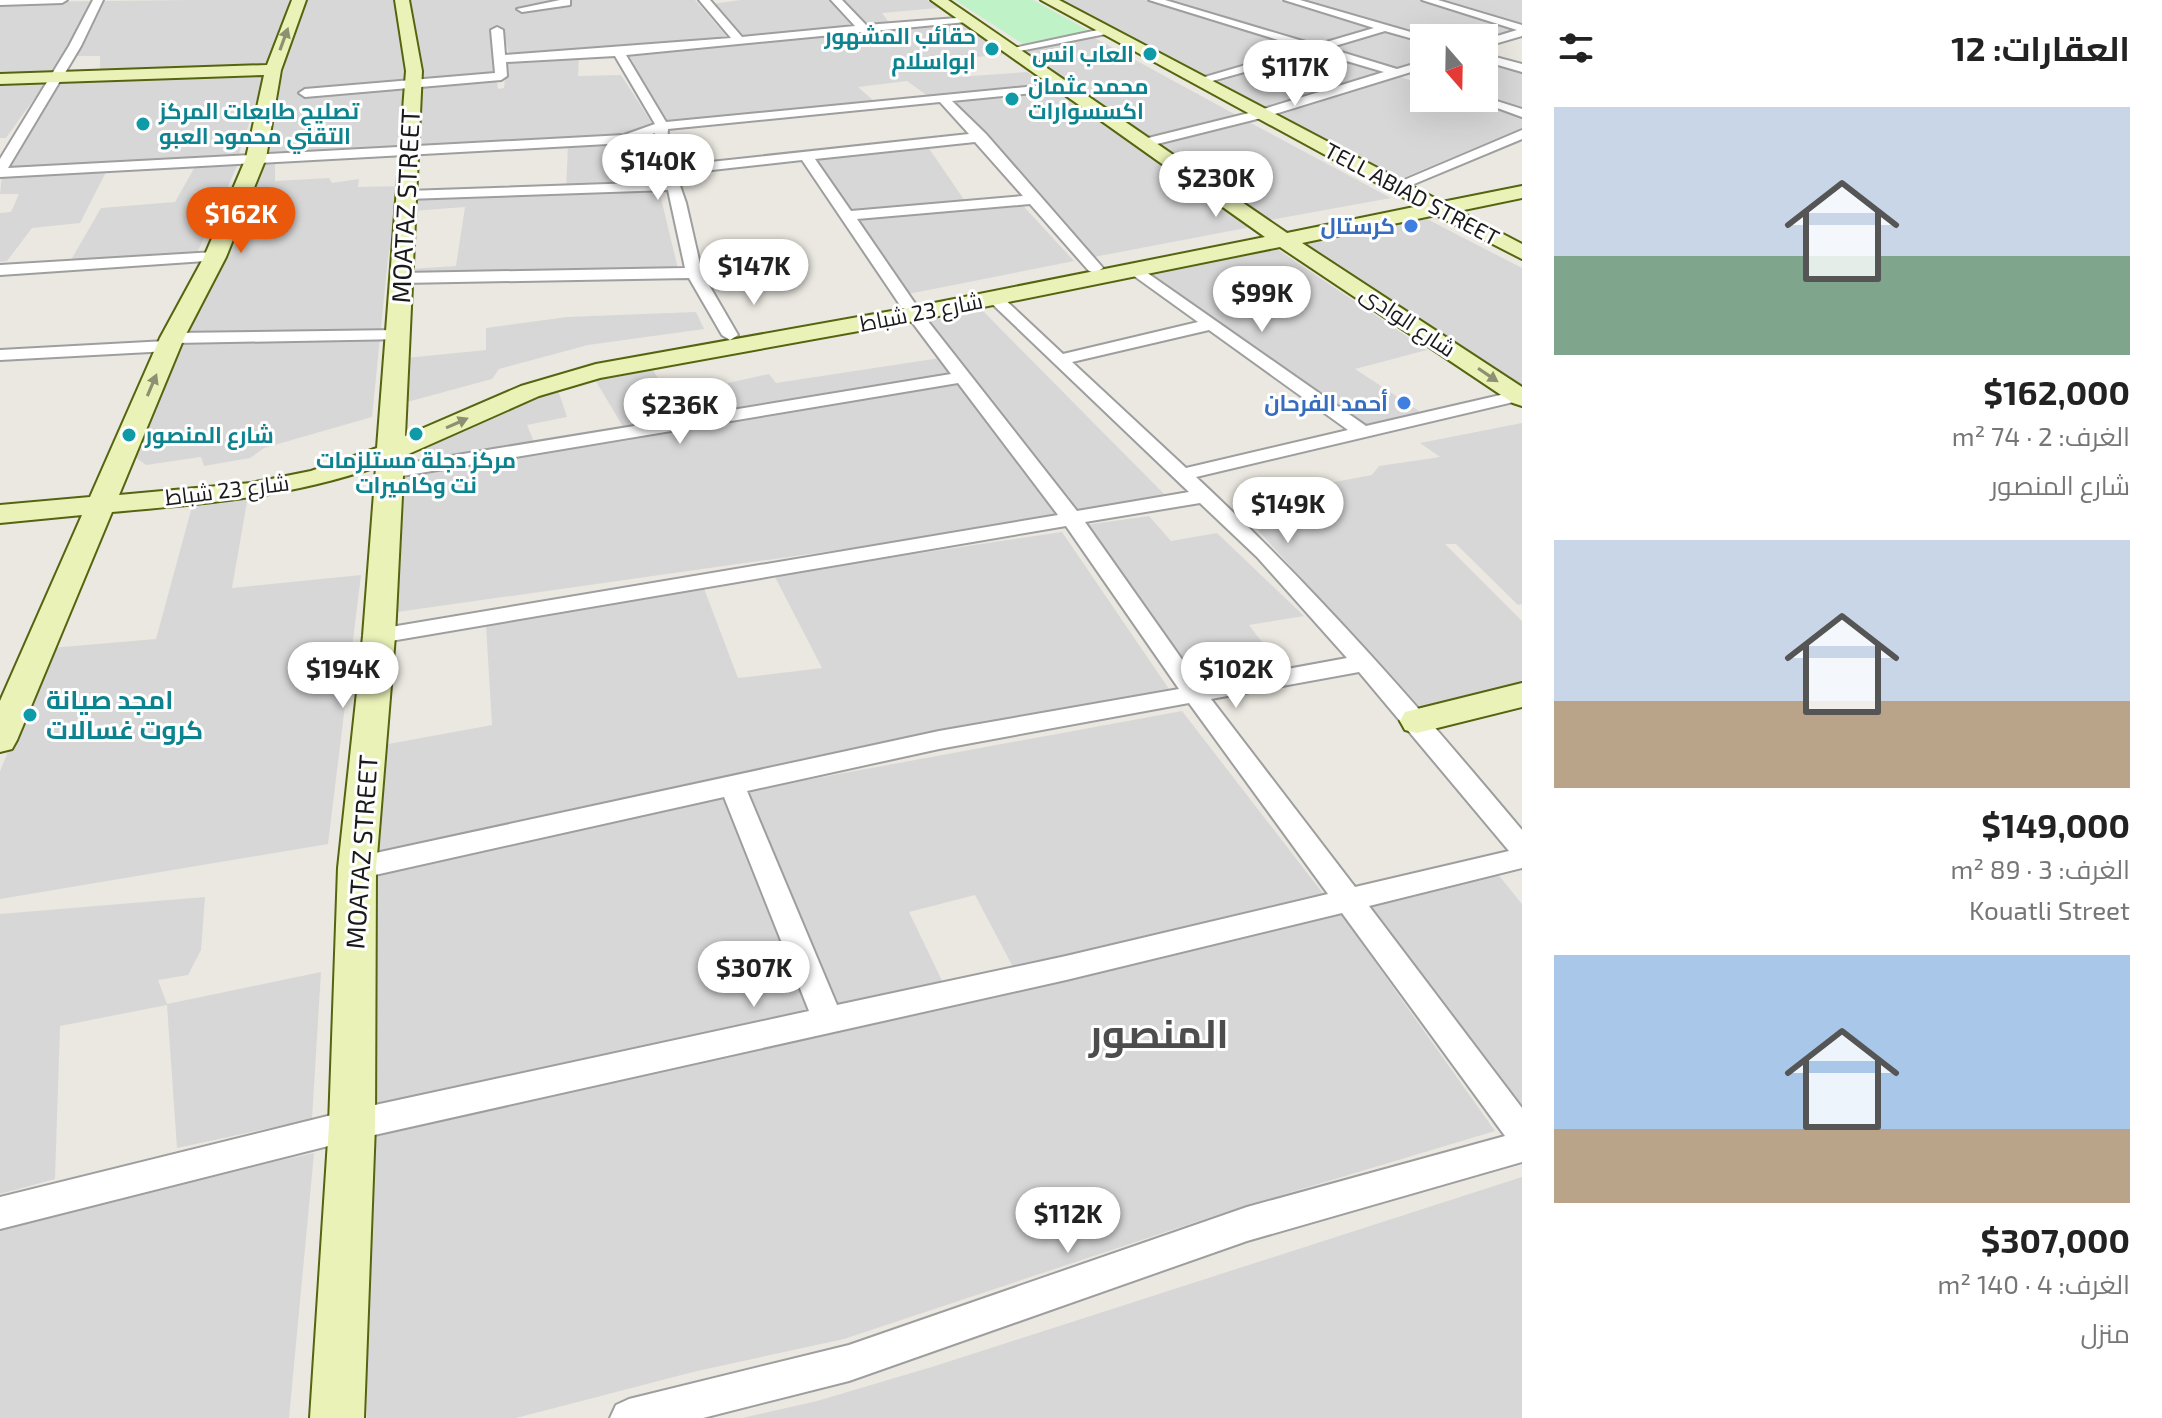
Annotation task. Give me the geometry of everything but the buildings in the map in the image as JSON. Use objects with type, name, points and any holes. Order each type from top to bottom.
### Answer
[{"type":"street","points":[[0,2],[62,0]]},
{"type":"street","points":[[0,171],[98,0]]},
{"type":"street","points":[[0,740],[170,342],[215,257],[256,158],[273,70],[299,0]]},
{"type":"street","name":"MOATAZ STREET","points":[[337,1418],[352,1125],[357,868],[379,636],[414,71],[402,0]]},
{"type":"street","points":[[522,9],[565,5],[565,0]]},
{"type":"street","points":[[704,0],[739,41]]},
{"type":"street","points":[[836,0],[864,29]]},
{"type":"street","name":"شارع الوادى","points":[[938,0],[1280,236],[1520,396]]},
{"type":"street","name":"TELL ABIAD STREET","points":[[1048,0],[1520,250]]},
{"type":"street","points":[[1154,0],[1410,76]]},
{"type":"street","points":[[1289,0],[1410,35]]},
{"type":"street","points":[[1427,0],[1522,30]]},
{"type":"street","points":[[501,59],[619,52],[966,19]]},
{"type":"street","points":[[1202,82],[1385,28]]},
{"type":"street","points":[[305,93],[413,83],[501,82],[497,30]]},
{"type":"street","points":[[1498,39],[1522,30]]},
{"type":"street","points":[[1010,50],[1107,31]]},
{"type":"street","points":[[619,52],[662,126],[660,148],[673,186],[694,273],[730,335]]},
{"type":"street","points":[[1498,61],[1522,68]]},
{"type":"street","points":[[1145,143],[1261,114],[1410,68]]},
{"type":"street","points":[[0,79],[273,70]]},
{"type":"street","points":[[0,171],[626,139],[662,126],[1063,86]]},
{"type":"street","points":[[943,98],[1095,268]]},
{"type":"street","points":[[1498,105],[1522,113]]},
{"type":"street","points":[[1397,186],[1522,134]]},
{"type":"street","points":[[668,171],[981,137]]},
{"type":"street","points":[[0,143],[17,142]]},
{"type":"street","points":[[805,155],[911,310],[1072,519],[1194,693],[1522,1133]]},
{"type":"street","name":"شارع 23 شباط","points":[[0,493],[251,491],[317,478],[392,450],[530,391],[596,371],[911,310],[1095,268],[1434,205],[1522,183]]},
{"type":"street","points":[[407,195],[673,186]]},
{"type":"street","name":"شارع 23 شباط","points":[[1434,205],[1522,192]]},
{"type":"street","points":[[846,216],[1035,199]]},
{"type":"street","name":"شارع 23 شباط","points":[[319,453],[392,450],[521,377],[583,358],[994,298],[1136,270],[1280,236]]},
{"type":"street","points":[[0,270],[215,257]]},
{"type":"street","points":[[1136,270],[1363,432]]},
{"type":"street","points":[[402,278],[694,273]]},
{"type":"street","points":[[994,298],[1264,552],[1417,721],[1522,848]]},
{"type":"street","points":[[1059,360],[1212,324]]},
{"type":"street","points":[[0,355],[170,342],[399,335]]},
{"type":"street","points":[[392,450],[963,377]]},
{"type":"street","points":[[1181,475],[1520,396]]},
{"type":"street","name":"شارع 23 شباط","points":[[0,514],[292,459]]},
{"type":"street","points":[[379,636],[1204,496]]},
{"type":"street","points":[[357,868],[939,740],[1365,663]]},
{"type":"street","points":[[1417,721],[1522,695]]},
{"type":"street","points":[[732,785],[828,1021]]},
{"type":"street","points":[[0,1213],[352,1125],[828,1021],[1522,858]]},
{"type":"street","points":[[629,1418],[849,1363],[1247,1224],[1522,1147]]},
{"type":"shaded area","points":[[289,0],[274,68],[100,72],[100,56],[74,56],[102,1]]},
{"type":"shaded area","points":[[303,0],[394,0],[407,72],[403,147],[260,155]]},
{"type":"shaded area","points":[[406,0],[553,0],[553,4],[519,8],[520,11],[569,6],[570,0],[695,0],[729,39],[510,57],[502,29],[490,30],[498,89],[504,88],[507,61],[579,57],[578,76],[621,75],[654,126],[625,136],[416,145]]},
{"type":"shaded area","points":[[741,0],[829,0],[856,27],[743,38],[712,4]]},
{"type":"shaded area","points":[[840,0],[927,0],[938,8],[882,13],[890,24],[867,27]]},
{"type":"shaded area","points":[[1055,0],[1145,0],[1305,49],[1203,78]]},
{"type":"shaded area","points":[[1164,0],[1279,0],[1372,28],[1317,46]]},
{"type":"shaded area","points":[[1294,0],[1419,0],[1519,29],[1498,36],[1498,24],[1410,24],[1410,34]]},
{"type":"shaded area","points":[[1436,0],[1522,0],[1522,25],[1480,13]]},
{"type":"shaded area","points":[[92,1],[59,73],[0,76],[0,3]]},
{"type":"shaded area","points":[[961,23],[1005,54],[938,61],[957,77],[1027,72],[1046,84],[928,96],[907,81],[858,87],[876,103],[665,124],[628,53]]},
{"type":"shaded area","points":[[1385,32],[1410,40],[1410,64],[1396,69],[1327,49]]},
{"type":"shaded area","points":[[1093,37],[1238,116],[1150,138],[1022,50]]},
{"type":"shaded area","points":[[1317,52],[1383,72],[1263,109],[1212,84]]},
{"type":"shaded area","points":[[1498,66],[1522,73],[1522,110],[1498,102]]},
{"type":"shaded area","points":[[266,72],[238,157],[6,169],[62,77]]},
{"type":"shaded area","points":[[1392,74],[1410,80],[1410,112],[1498,112],[1498,109],[1522,117],[1522,128],[1398,180],[1273,114]]},
{"type":"shaded area","points":[[49,78],[6,138],[0,138],[0,81]]},
{"type":"shaded area","points":[[1054,87],[1251,227],[1094,257],[952,101]]},
{"type":"shaded area","points":[[1247,121],[1391,198],[1270,220],[1158,143]]},
{"type":"shaded area","points":[[629,143],[659,190],[680,277],[415,283],[409,269],[456,266],[465,207],[412,211],[416,195],[566,191],[568,145]]},
{"type":"shaded area","points":[[928,147],[965,201],[1015,197],[1074,261],[908,294],[814,158]]},
{"type":"shaded area","points":[[275,159],[275,181],[329,178],[332,183],[359,179],[358,187],[408,186],[398,208],[388,258],[372,417],[264,448],[250,458],[204,466],[201,457],[146,465],[135,457],[175,340],[258,160]]},
{"type":"shaded area","points":[[239,162],[197,253],[71,260],[101,208],[175,202],[196,165]]},
{"type":"shaded area","points":[[107,170],[80,223],[32,228],[7,261],[0,262],[0,213],[11,212],[19,194],[0,194],[2,175]]},
{"type":"shaded area","points":[[1427,219],[1522,268],[1522,391],[1297,242]]},
{"type":"shaded area","points":[[1274,247],[1427,350],[1355,369],[1422,413],[1365,426],[1153,274]]},
{"type":"shaded area","points":[[981,309],[1166,496],[1077,512],[926,320]]},
{"type":"shaded area","points":[[696,312],[704,329],[588,345],[499,369],[492,379],[407,402],[406,358],[486,350],[486,328],[567,317]]},
{"type":"shaded area","points":[[940,358],[955,378],[727,411],[956,383],[1058,515],[866,546],[390,613],[398,479],[410,469],[423,466],[421,460],[426,443],[507,406],[558,390],[567,417],[527,425],[539,454],[631,440],[594,378],[651,367],[663,386],[689,383],[696,393],[728,388],[728,383],[769,374],[776,383]]},
{"type":"shaded area","points":[[1522,423],[1522,604],[1518,605],[1456,544],[1445,544],[1522,621],[1522,687],[1418,709],[1232,501],[1372,475],[1379,466],[1440,457],[1420,443]]},
{"type":"shaded area","points":[[248,496],[232,588],[361,575],[328,844],[0,899],[0,771],[51,648],[156,639],[193,503]]},
{"type":"shaded area","points":[[1149,516],[1171,541],[1217,533],[1304,616],[1249,625],[1280,666],[1196,682],[1085,525]]},
{"type":"shaded area","points":[[1062,532],[1169,689],[370,852],[383,745],[492,725],[486,625],[703,586],[738,678],[822,668],[774,575]]},
{"type":"shaded area","points":[[1182,711],[1325,896],[1014,969],[975,895],[909,912],[945,987],[823,1010],[746,791]]},
{"type":"shaded area","points":[[722,797],[810,1011],[366,1112],[369,874]]},
{"type":"shaded area","points":[[1491,866],[1522,904],[1522,1111],[1366,908]]},
{"type":"shaded area","points":[[205,897],[201,950],[188,975],[158,980],[167,1004],[321,972],[312,1119],[177,1148],[167,1005],[60,1026],[55,1179],[0,1194],[0,914]]},
{"type":"shaded area","points":[[1341,914],[1495,1131],[1232,1210],[844,1339],[697,1371],[516,1418],[367,1418],[367,1122]]},
{"type":"shaded area","points":[[314,1153],[289,1418],[0,1418],[0,1221]]},
{"type":"shaded area","points":[[1522,1177],[1522,1418],[742,1418],[817,1401],[935,1366]]},
{"type":"green space","points":[[955,0],[1033,0],[1091,32],[1023,44]]},
{"type":"place","name":"حقائب المشهور ابواسلام","points":[[992,49]]},
{"type":"place","name":"العاب انس","points":[[1150,54]]},
{"type":"place","name":"محمد عثمان اكسسوارات","points":[[1012,99]]},
{"type":"place","name":"تصليح طابعات المركز التقني محمود العبو","points":[[143,124]]},
{"type":"place","name":"كرستال","points":[[1411,226]]},
{"type":"place","name":"أحمد الفرحان","points":[[1404,403]]},
{"type":"place","name":"مركز دجلة مستلزمات نت وكاميرات","points":[[416,434]]},
{"type":"place","name":"شارع المنصور","points":[[129,435]]},
{"type":"place","name":"امجد صيانة كروت غسالات","points":[[30,715]]},
{"type":"district","name":"المنصور","points":[[1159,1034]]}]
